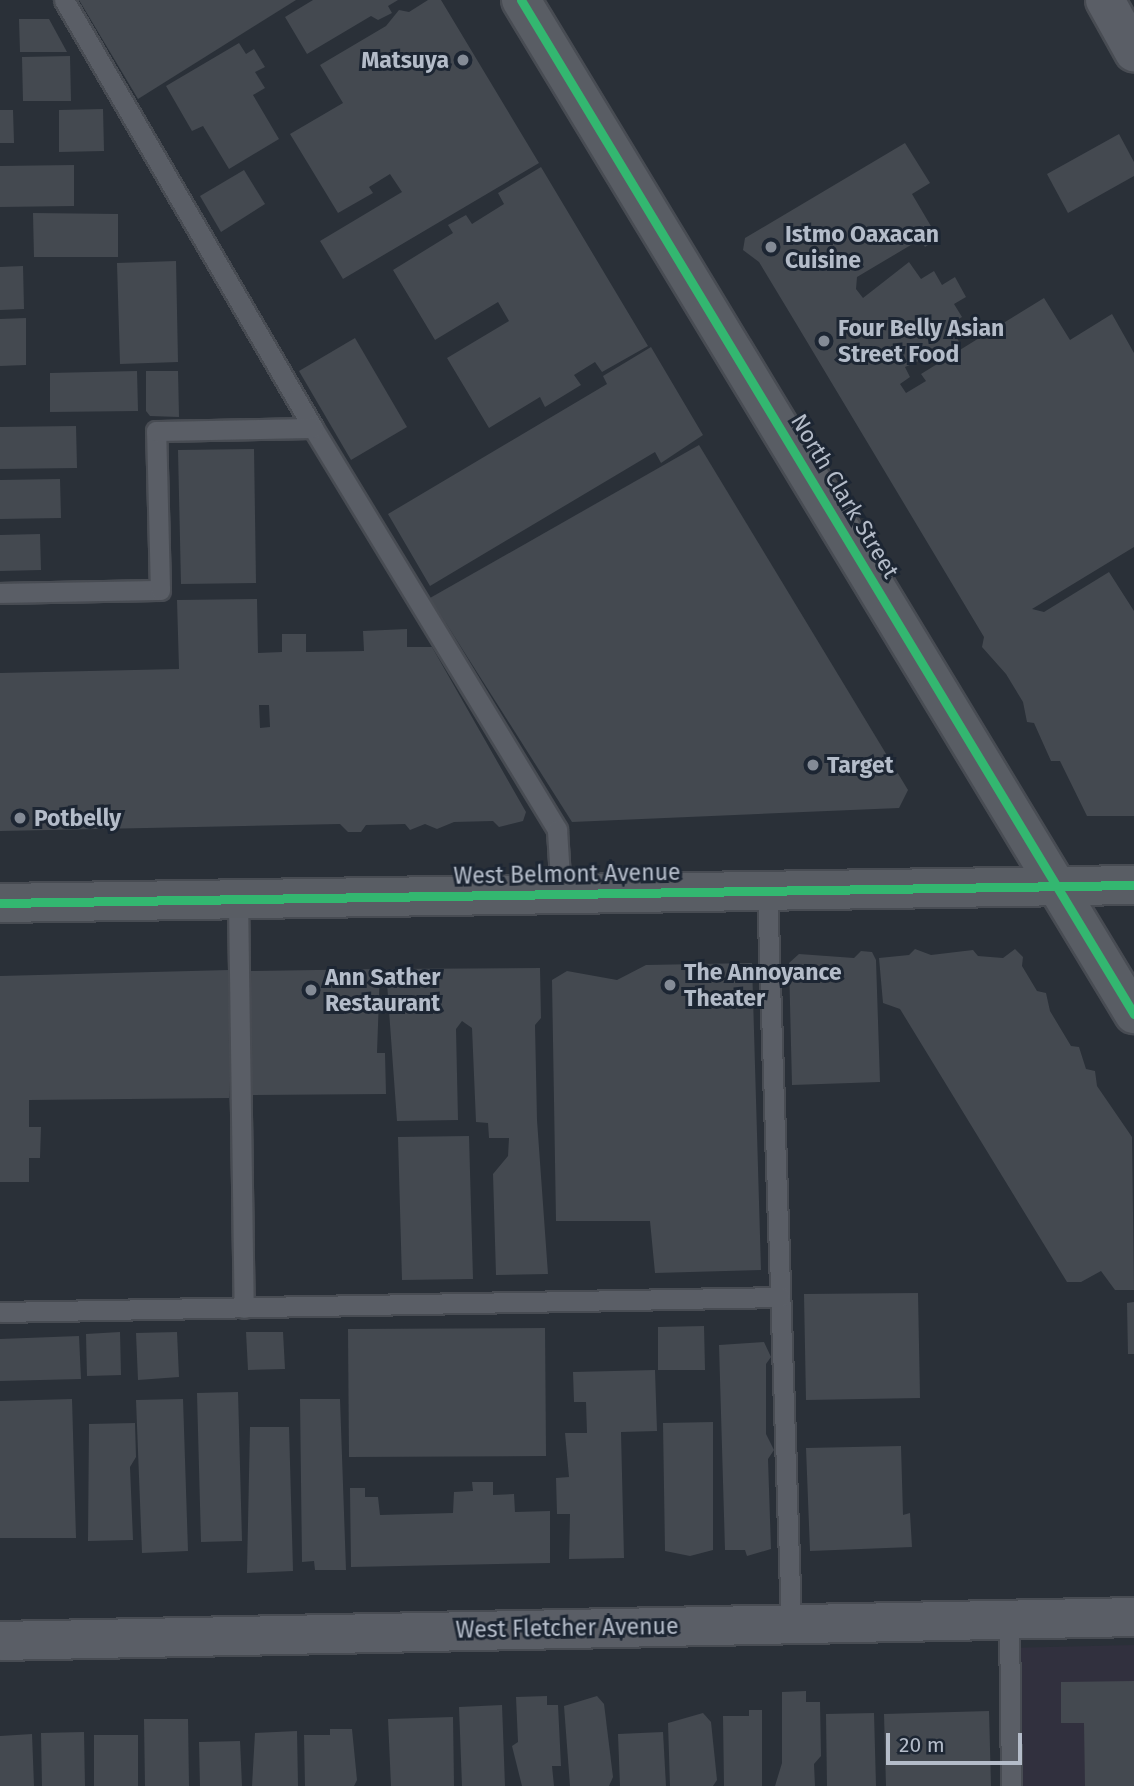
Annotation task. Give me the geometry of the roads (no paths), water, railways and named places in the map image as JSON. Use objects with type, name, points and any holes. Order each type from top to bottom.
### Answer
[{"type":"main road","name":"North Clark Street","points":[[521,0],[1059,885],[1134,1014]]},
{"type":"main road","name":"West Belmont Avenue","points":[[0,903],[1134,885]]},
{"type":"street","points":[[1105,0],[1134,52]]},
{"type":"street","name":"West Fletcher Avenue","points":[[0,1641],[1134,1617]]},
{"type":"lane","points":[[64,0],[313,428],[557,830],[561,893]]},
{"type":"lane","points":[[0,593],[160,590],[156,431],[313,428]]},
{"type":"lane","points":[[767,890],[791,1623]]},
{"type":"lane","points":[[238,899],[244,1308]]},
{"type":"lane","points":[[0,1312],[780,1297]]},
{"type":"lane","points":[[1009,1621],[1011,1786]]},
{"type":"place","name":"Matsuya","points":[[463,60]]},
{"type":"place","name":"Istmo Oaxacan Cuisine","points":[[771,247]]},
{"type":"place","name":"Four Belly Asian Street Food","points":[[824,341]]},
{"type":"place","name":"Target","points":[[813,765]]},
{"type":"place","name":"Potbelly","points":[[20,818]]},
{"type":"place","name":"The Annoyance Theater","points":[[670,985]]},
{"type":"place","name":"Ann Sather Restaurant","points":[[311,990]]}]
